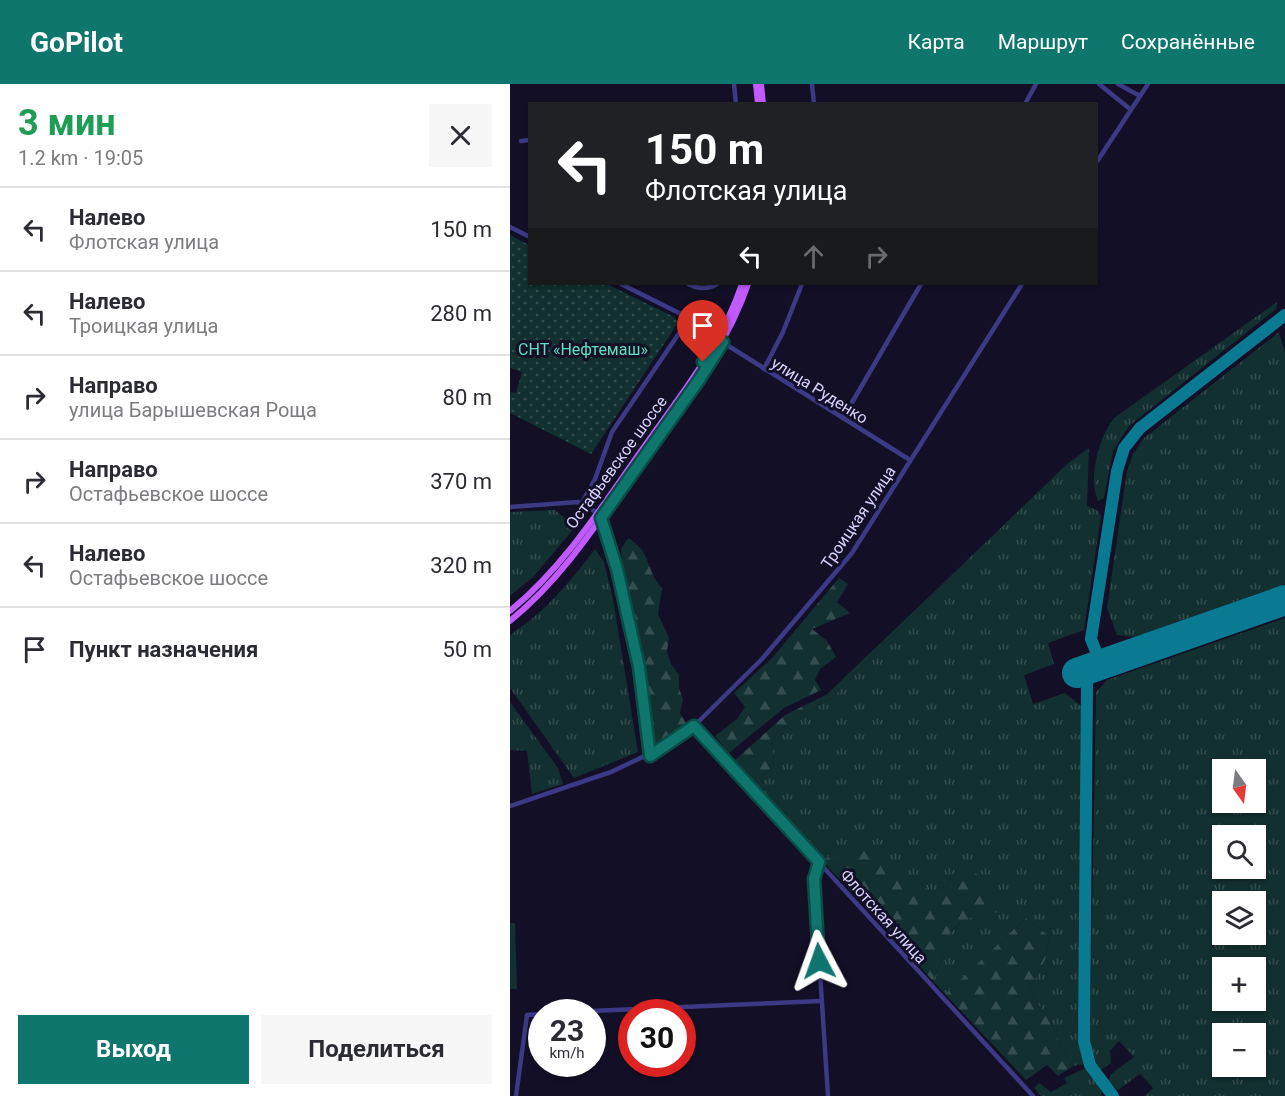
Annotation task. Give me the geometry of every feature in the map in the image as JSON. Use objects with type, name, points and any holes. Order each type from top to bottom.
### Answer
[{"type":"main road","points":[[756,84],[758,102]]},
{"type":"main road","points":[[761,84],[763,102]]},
{"type":"main road","name":"Остафьевское шоссе","points":[[720,340],[742,285]]},
{"type":"main road","name":"Остафьевское шоссе","points":[[510,611],[559,565],[699,380],[748,285]]},
{"type":"main road","name":"Остафьевское шоссе","points":[[510,621],[564,569],[592,531],[599,515]]},
{"type":"street","points":[[734,84],[736,102]]},
{"type":"street","points":[[812,84],[814,102]]},
{"type":"street","points":[[1026,102],[1036,84]]},
{"type":"street","points":[[1099,84],[1130,109]]},
{"type":"street","points":[[1118,84],[1140,96]]},
{"type":"street","points":[[1098,160],[1148,84]]},
{"type":"street","points":[[521,141],[528,140]]},
{"type":"street","points":[[510,227],[528,236]]},
{"type":"street","points":[[582,503],[595,479],[612,432],[686,323],[682,315],[623,285]]},
{"type":"street","points":[[689,285],[696,288],[710,288],[715,285]]},
{"type":"street","points":[[764,369],[790,316],[801,285]]},
{"type":"street","points":[[843,418],[920,285]]},
{"type":"street","name":"Троицкая улица","points":[[510,806],[650,756],[694,726],[777,644],[864,534],[1021,285]]},
{"type":"street","name":"улица Руденко","points":[[720,340],[910,460]]},
{"type":"street","points":[[510,507],[582,503],[599,515],[607,536],[639,667],[650,756]]},
{"type":"street","points":[[592,531],[602,531],[607,536]]},
{"type":"street","name":"Флотская улица","points":[[694,726],[1033,1096]]},
{"type":"street","points":[[819,862],[814,879],[828,1096]]},
{"type":"street","points":[[606,1010],[822,1001]]},
{"type":"street","points":[[516,1096],[528,1015]]},
{"type":"green space","name":"СНТ «Нефтемаш»","points":[[510,235],[528,244],[528,285],[609,285],[674,317],[678,323],[591,454],[510,413],[510,392],[516,393],[522,372],[510,368]]},
{"type":"green space","points":[[1277,302],[1276,309],[1129,426],[1113,451],[1104,498],[1098,501],[1094,481],[1097,458],[1104,435],[1114,418]]},
{"type":"green space","points":[[1279,332],[1285,352],[1285,584],[1134,637],[1117,635],[1107,608],[1127,471],[1133,454],[1144,438]]},
{"type":"green space","points":[[1089,448],[1087,506],[1097,510],[1101,516],[1084,630],[1048,643],[1054,664],[1024,675],[1033,704],[1065,693],[1085,709],[1082,1025],[1086,1064],[1073,1066],[1061,1047],[1055,1030],[1029,990],[1045,960],[1050,937],[1026,918],[945,994],[933,981],[945,951],[946,936],[966,918],[975,915],[962,861],[946,886],[933,894],[909,874],[839,866],[793,829],[773,807],[776,802],[759,777],[774,767],[772,735],[834,696],[959,568],[1066,465]]},
{"type":"green space","points":[[555,510],[565,518],[581,520],[534,576],[510,596],[510,512]]},
{"type":"green space","points":[[628,538],[641,549],[656,581],[662,588],[658,614],[669,638],[667,651],[671,664],[679,675],[679,688],[683,700],[680,713],[687,725],[665,742],[653,747],[644,670],[622,573],[621,549]]},
{"type":"green space","points":[[595,549],[604,562],[613,599],[638,752],[574,778],[510,688],[510,635],[556,596]]},
{"type":"green space","points":[[959,568],[834,696],[772,735],[774,767],[759,777],[777,803],[773,807],[734,761],[785,715],[826,695]]},
{"type":"green space","points":[[839,578],[848,584],[837,602],[850,613],[812,629],[827,641],[836,657],[820,669],[815,680],[821,690],[784,708],[729,753],[715,736],[737,719],[745,707],[734,693],[773,657]]},
{"type":"green space","points":[[1285,618],[1285,1096],[1145,1096],[1153,1088],[1140,1074],[1118,1090],[1108,1082],[1111,1074],[1134,1057],[1119,1041],[1110,1051],[1111,1063],[1099,1071],[1090,1042],[1096,692],[1107,680]]},
{"type":"green space","points":[[510,702],[558,768],[563,784],[532,794],[527,751],[510,750]]},
{"type":"green space","points":[[793,829],[839,866],[862,847],[909,874],[933,894],[946,886],[962,861],[996,895],[1002,910],[984,918],[968,919],[947,936],[945,951],[933,981]]},
{"type":"green space","points":[[1026,918],[1050,937],[1045,960],[1029,990],[1055,1030],[1061,1047],[1073,1066],[1058,1076],[1047,1065],[1026,1080],[945,994]]},
{"type":"green space","points":[[510,923],[515,923],[517,989],[510,989]]},
{"type":"green space","points":[[1088,1067],[1103,1090],[1101,1096],[1041,1096],[1034,1088],[1039,1083],[1051,1092],[1067,1083],[1064,1078]]},
{"type":"taxiway","points":[[1115,660],[1097,654],[1091,639],[1117,471],[1124,448],[1140,428],[1285,315]]},
{"type":"taxiway","points":[[1093,667],[1087,682],[1084,1041],[1090,1065],[1113,1096]]},
{"type":"runway","points":[[1077,673],[1285,600]]},
{"type":"route","points":[[703,362],[718,339],[723,342],[699,380],[601,518],[617,569],[639,667],[650,756],[694,726],[819,862],[814,879],[819,961]]}]
